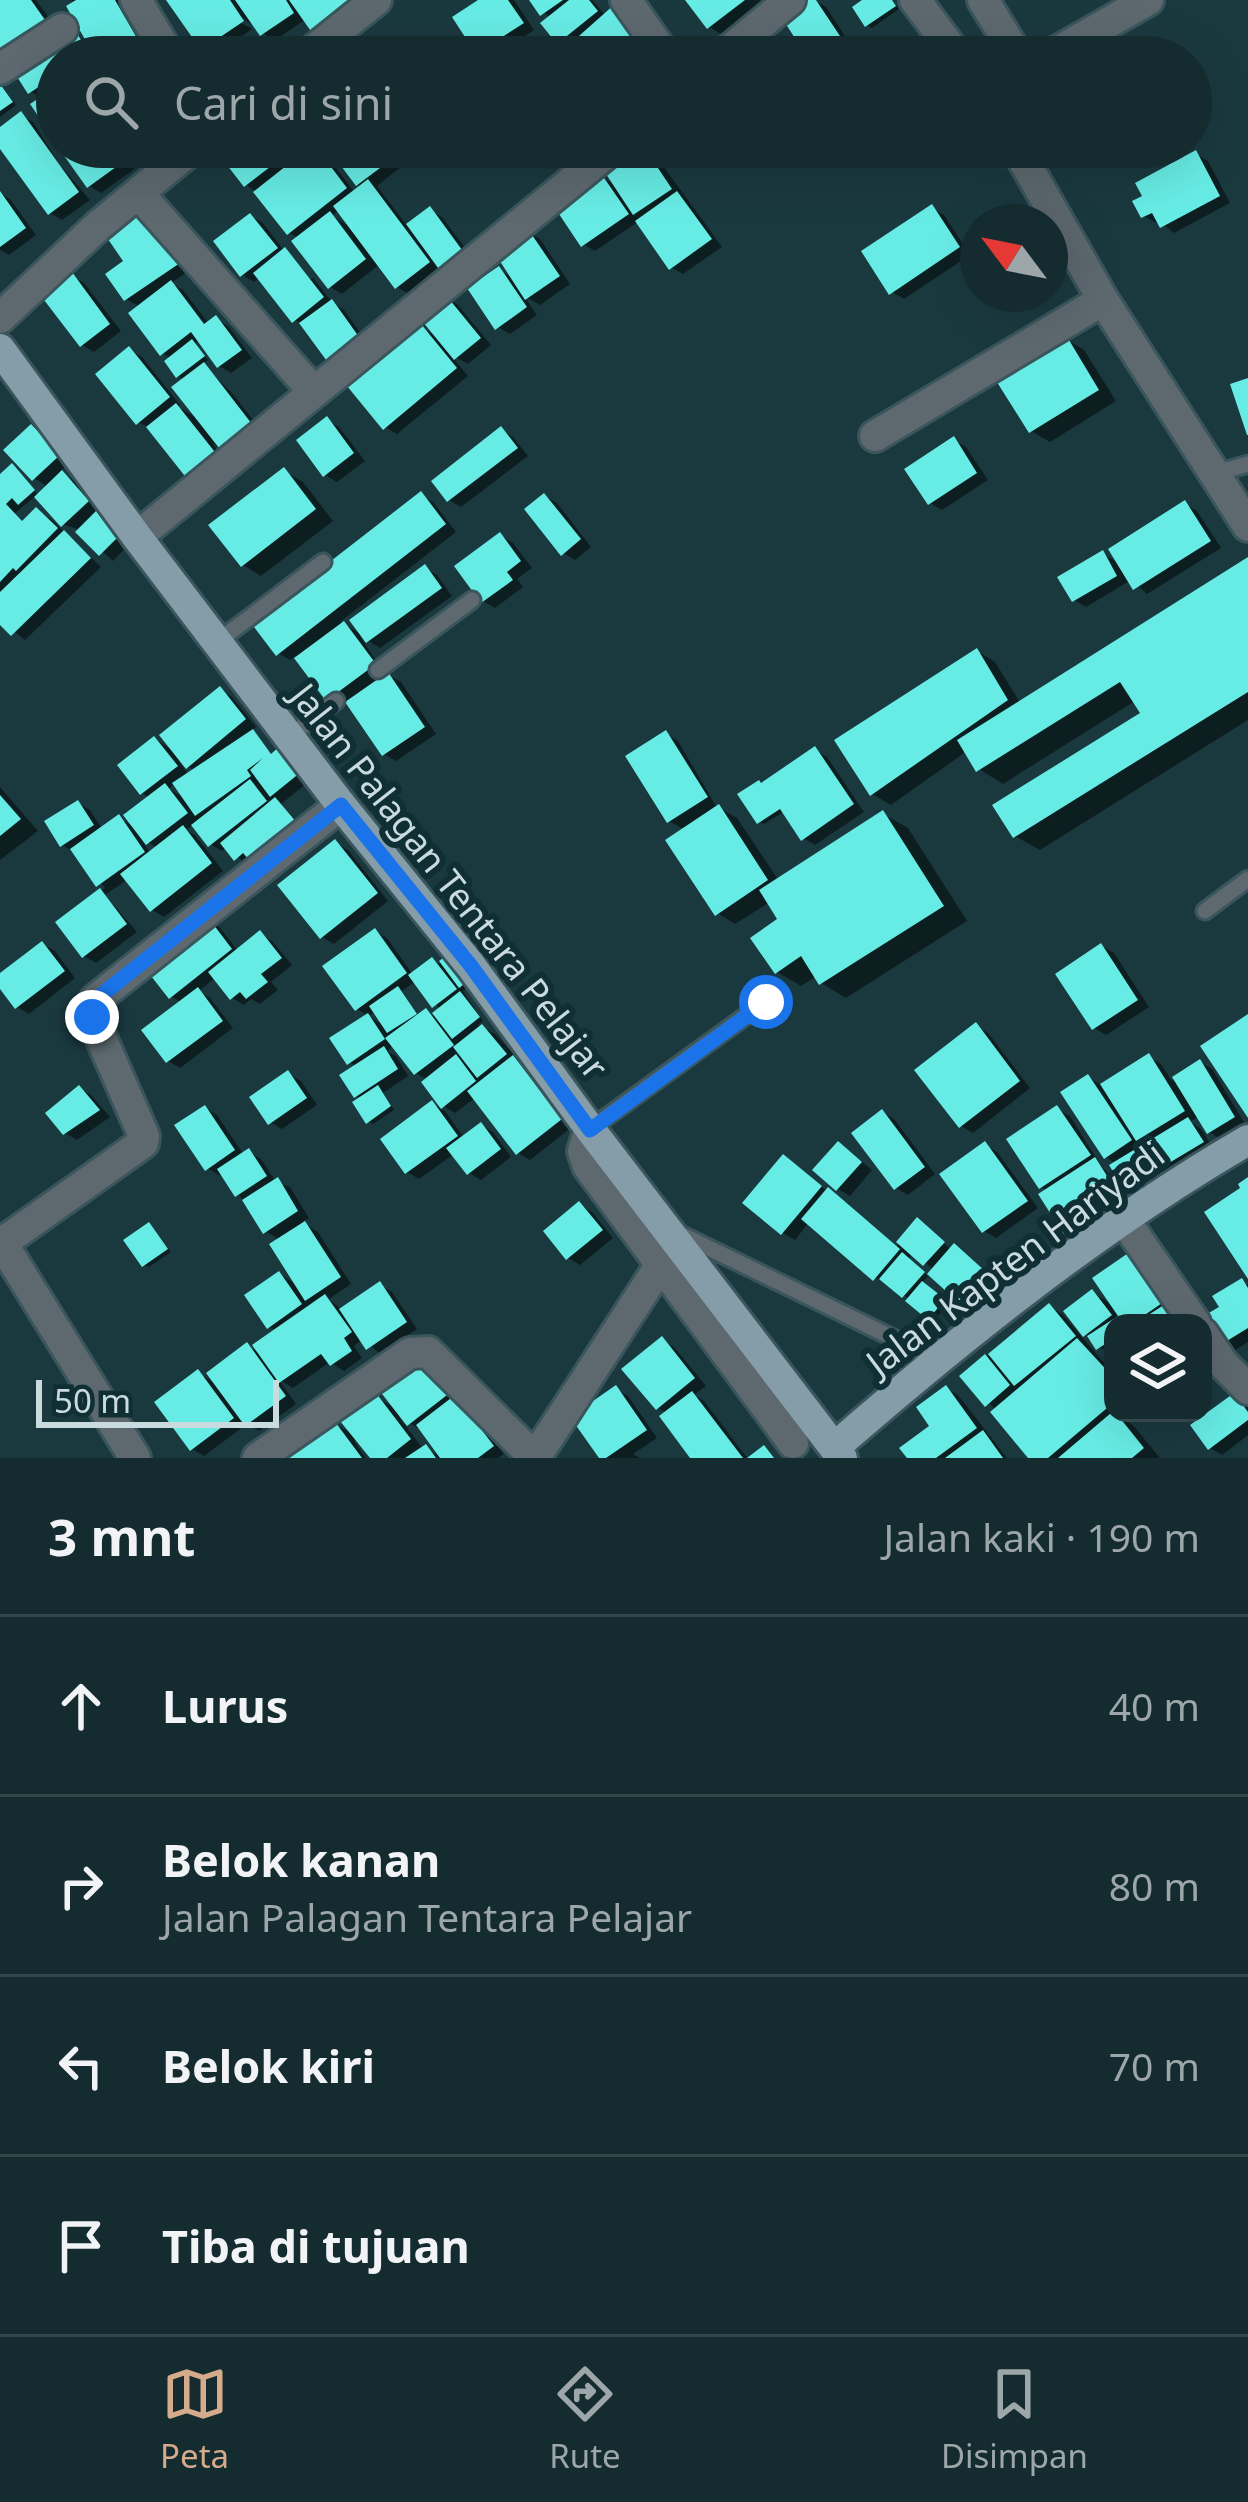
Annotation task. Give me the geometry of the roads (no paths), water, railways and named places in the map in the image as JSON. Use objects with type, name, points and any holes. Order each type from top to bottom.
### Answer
[{"type":"main road","name":"Jalan Palagan Tentara Pelajar","points":[[0,349],[136,537],[471,966],[590,1130],[838,1453]]},
{"type":"main road","name":"Jalan Kapten Hariyadi","points":[[838,1453],[936,1359],[1123,1218],[1248,1140]]},
{"type":"street","points":[[136,0],[157,36]]},
{"type":"street","points":[[331,36],[376,0]]},
{"type":"street","points":[[626,0],[651,36]]},
{"type":"street","points":[[746,36],[790,0]]},
{"type":"street","points":[[915,0],[942,36]]},
{"type":"street","points":[[983,0],[1005,36]]},
{"type":"street","points":[[1085,36],[1148,0]]},
{"type":"street","points":[[51,36],[62,29]]},
{"type":"street","points":[[0,69],[36,46]]},
{"type":"street","points":[[0,318],[98,226],[169,168]]},
{"type":"street","points":[[136,537],[589,168]]},
{"type":"street","points":[[1028,168],[1103,300],[1248,526]]},
{"type":"street","points":[[139,194],[314,392]]},
{"type":"street","points":[[875,436],[1103,300]]},
{"type":"street","points":[[135,1458],[1,1242],[143,1144],[144,1136],[92,1017],[95,1000],[341,805]]},
{"type":"street","points":[[590,1130],[584,1151],[587,1166],[793,1443]]},
{"type":"street","points":[[1123,1218],[1190,1314]]},
{"type":"street","points":[[258,1458],[410,1353],[428,1352],[535,1458],[661,1266]]},
{"type":"street","points":[[1212,1348],[1248,1389]]},
{"type":"lane","points":[[1216,473],[1248,464]]},
{"type":"lane","points":[[217,642],[323,562]]},
{"type":"lane","points":[[378,670],[472,600]]},
{"type":"lane","points":[[289,736],[336,701]]},
{"type":"lane","points":[[1205,910],[1248,879]]},
{"type":"lane","points":[[590,1130],[766,1002]]},
{"type":"lane","points":[[666,1228],[936,1359]]}]
